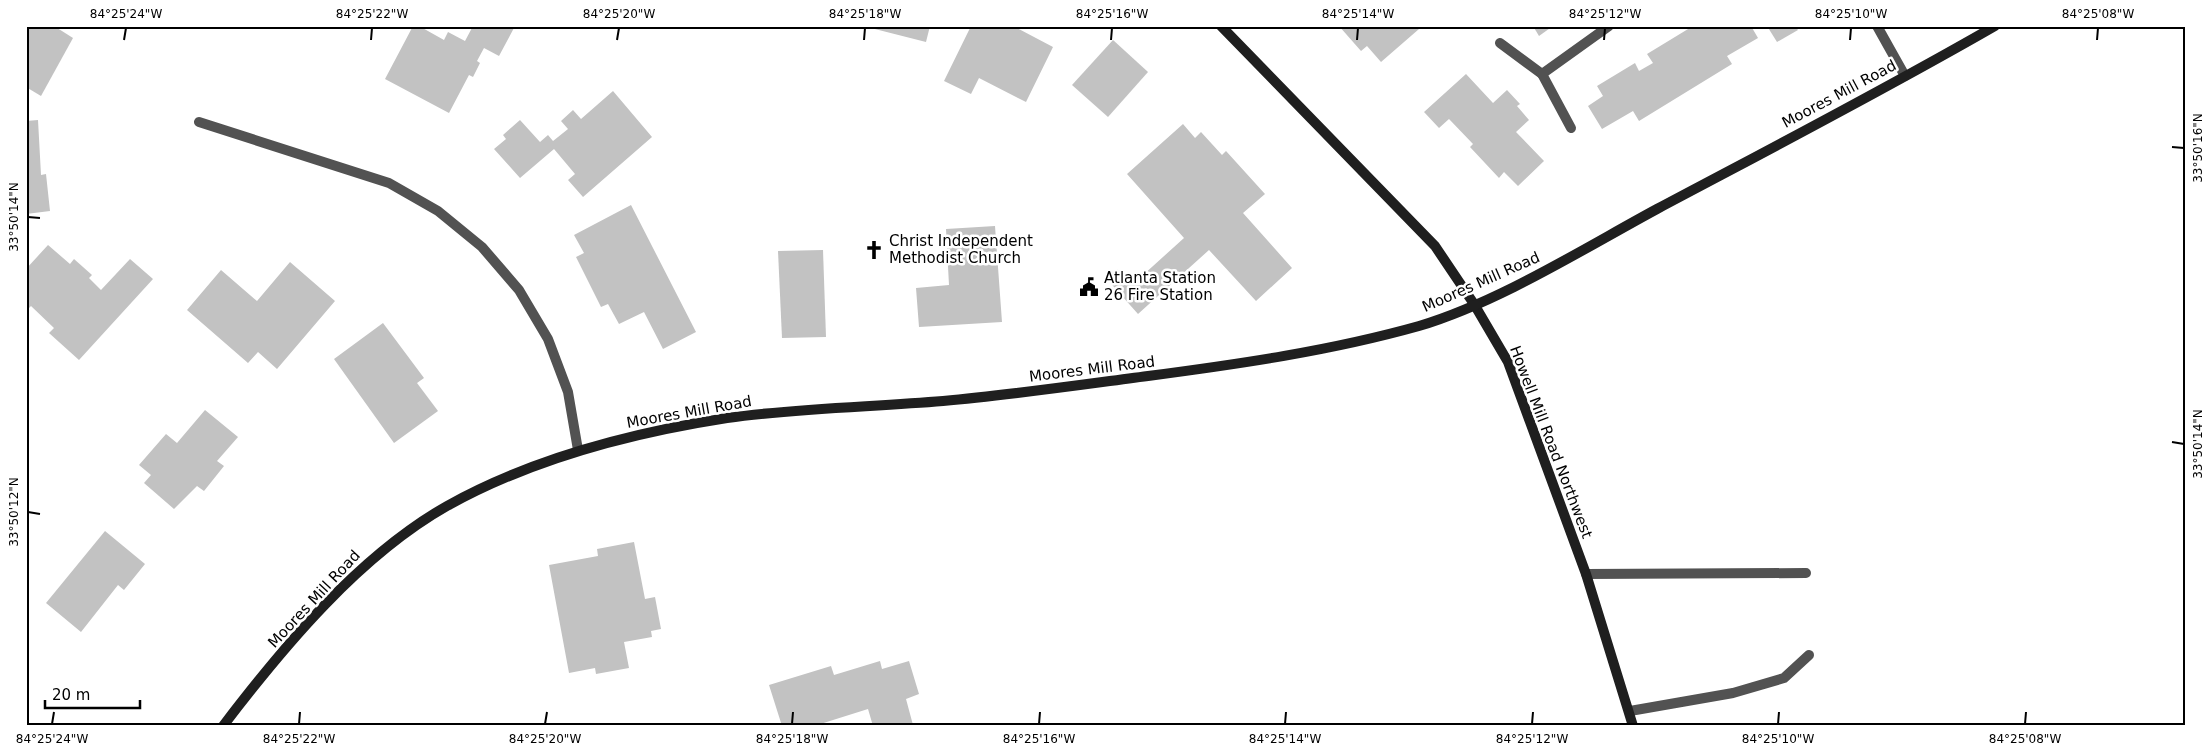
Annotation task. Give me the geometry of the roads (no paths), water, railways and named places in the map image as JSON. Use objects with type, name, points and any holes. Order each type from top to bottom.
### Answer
[{"type":"street","name":"Howell Mill Road Northwest","points":[[1220,26],[1434,246],[1474,304],[1508,362],[1586,574],[1630,711],[1633,726]]},
{"type":"street","points":[[1542,74],[1609,26]]},
{"type":"street","points":[[1877,26],[1905,76]]},
{"type":"street","name":"Moores Mill Road","points":[[223,726],[290,644],[371,559],[444,508],[487,486],[578,450],[667,428],[732,418],[1009,395],[1234,365],[1378,337],[1425,324],[1527,279],[1905,76],[1994,26]]},
{"type":"street","points":[[1500,43],[1542,74],[1571,128]]},
{"type":"street","points":[[199,122],[390,183],[438,211],[482,247],[519,290],[548,339],[568,392],[578,450]]},
{"type":"street","points":[[1586,574],[1806,572]]},
{"type":"street","points":[[1630,711],[1733,692],[1784,678],[1809,655]]},
{"type":"place","name":"Christ Independent Methodist Church","points":[[874,250]]},
{"type":"place","name":"Atlanta Station 26 Fire Station","points":[[1089,287]]}]
